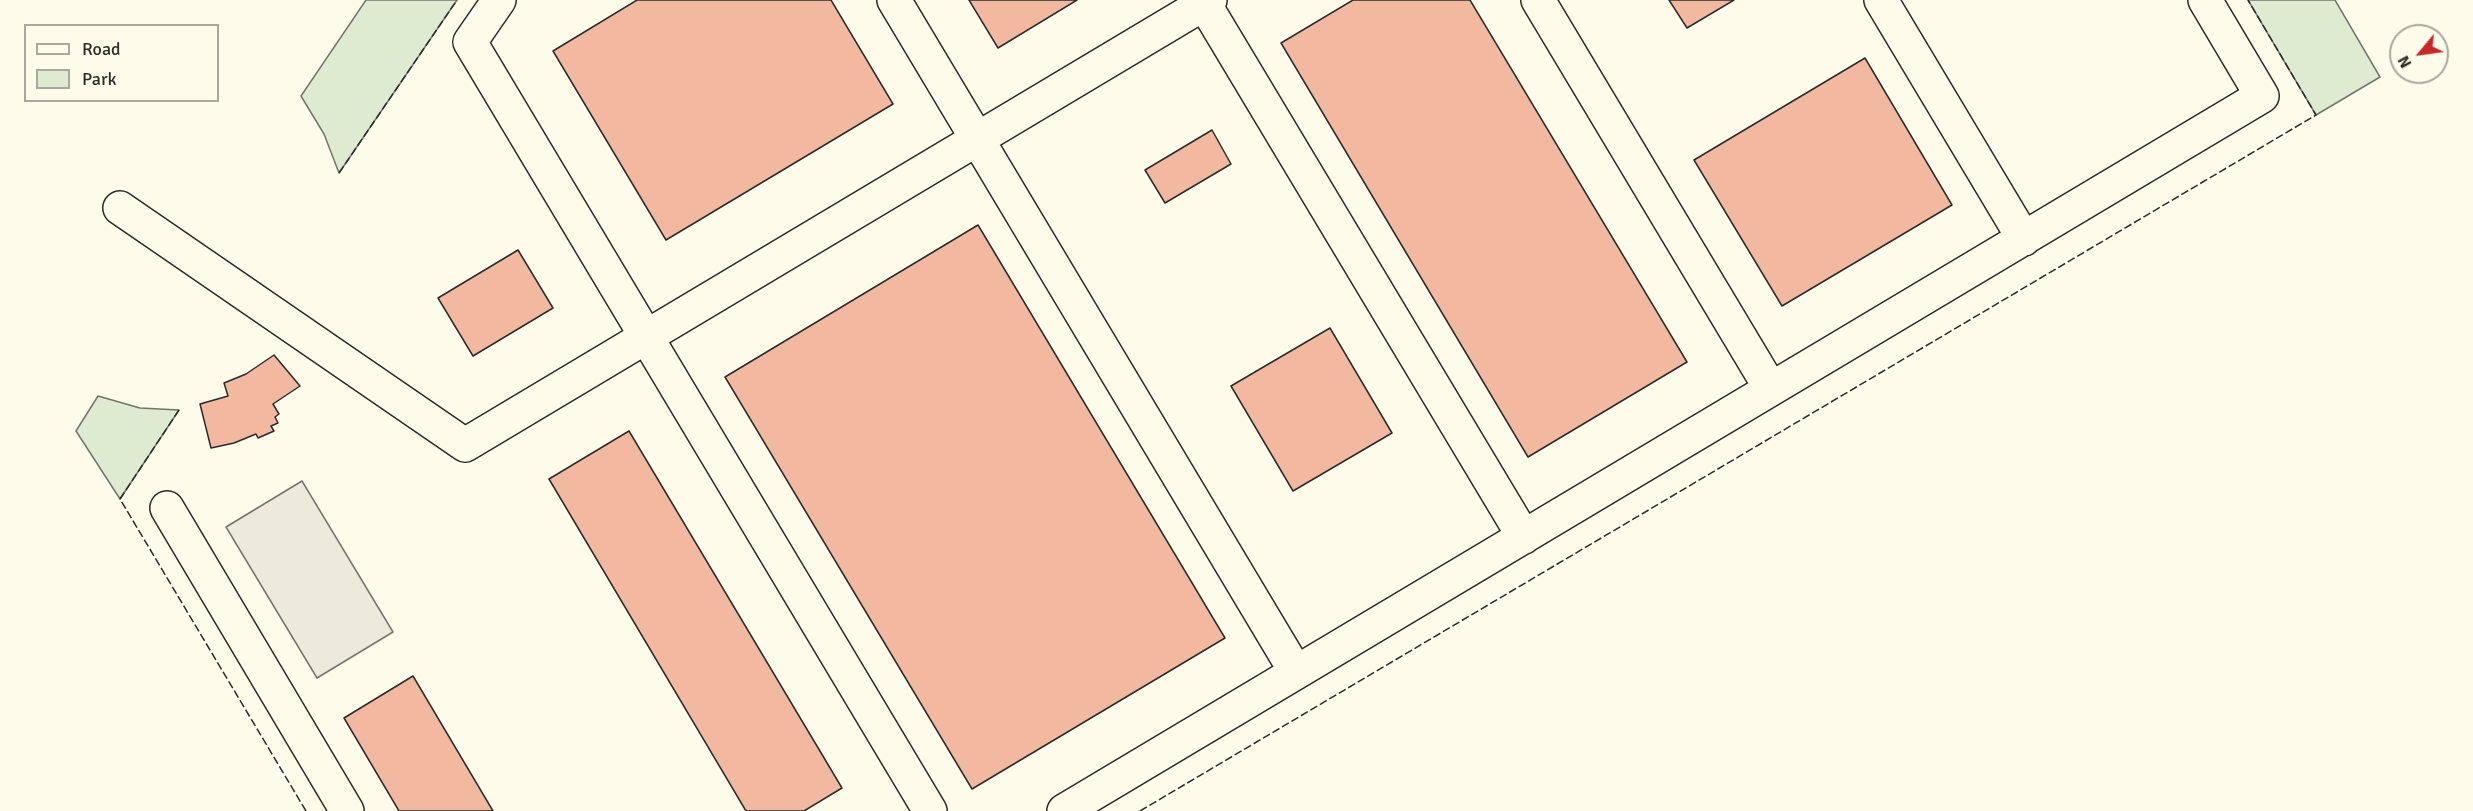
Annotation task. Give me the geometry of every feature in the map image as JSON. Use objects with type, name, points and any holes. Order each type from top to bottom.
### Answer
[{"type":"lane","points":[[499,0],[470,42],[930,811]]},
{"type":"lane","points":[[894,0],[1296,672]]},
{"type":"lane","points":[[1538,0],[1771,390]]},
{"type":"lane","points":[[1881,0],[2024,238]]},
{"type":"lane","points":[[1064,811],[2262,96],[2205,0]]},
{"type":"lane","points":[[120,208],[465,445],[1205,1],[1524,537]]},
{"type":"lane","points":[[167,508],[348,811]]},
{"type":"green space","points":[[366,0],[457,0],[339,173],[324,134],[301,96]]},
{"type":"green space","points":[[2248,0],[2335,0],[2380,77],[2316,115]]},
{"type":"green space","points":[[98,396],[140,408],[179,410],[120,499],[76,431]]},
{"type":"shaded area","points":[[302,481],[393,632],[317,678],[226,527]]},
{"type":"building","points":[[637,0],[831,0],[893,104],[666,240],[553,51]]},
{"type":"building","points":[[969,0],[1077,0],[998,48]]},
{"type":"building","points":[[1353,0],[1470,0],[1687,362],[1528,457],[1281,43]]},
{"type":"building","points":[[1669,0],[1734,0],[1687,28]]},
{"type":"building","points":[[1865,58],[1952,205],[1782,306],[1694,160]]},
{"type":"building","points":[[1212,130],[1231,164],[1165,203],[1145,170]]},
{"type":"building","points":[[978,225],[1225,638],[972,789],[725,377]]},
{"type":"building","points":[[518,250],[553,308],[473,356],[438,298]]},
{"type":"building","points":[[1330,328],[1392,433],[1293,491],[1231,386]]},
{"type":"building","points":[[274,355],[300,386],[273,404],[279,414],[275,417],[278,423],[271,426],[274,431],[258,438],[256,434],[234,443],[211,448],[200,404],[228,396],[224,383],[246,374]]},
{"type":"building","points":[[629,431],[842,788],[804,811],[746,811],[549,479]]},
{"type":"building","points":[[413,676],[493,811],[399,811],[344,718]]},
{"type":"fence","points":[[339,173],[457,0]]},
{"type":"fence","points":[[1140,811],[2316,115],[2248,0]]},
{"type":"fence","points":[[179,410],[120,499],[306,811]]}]
